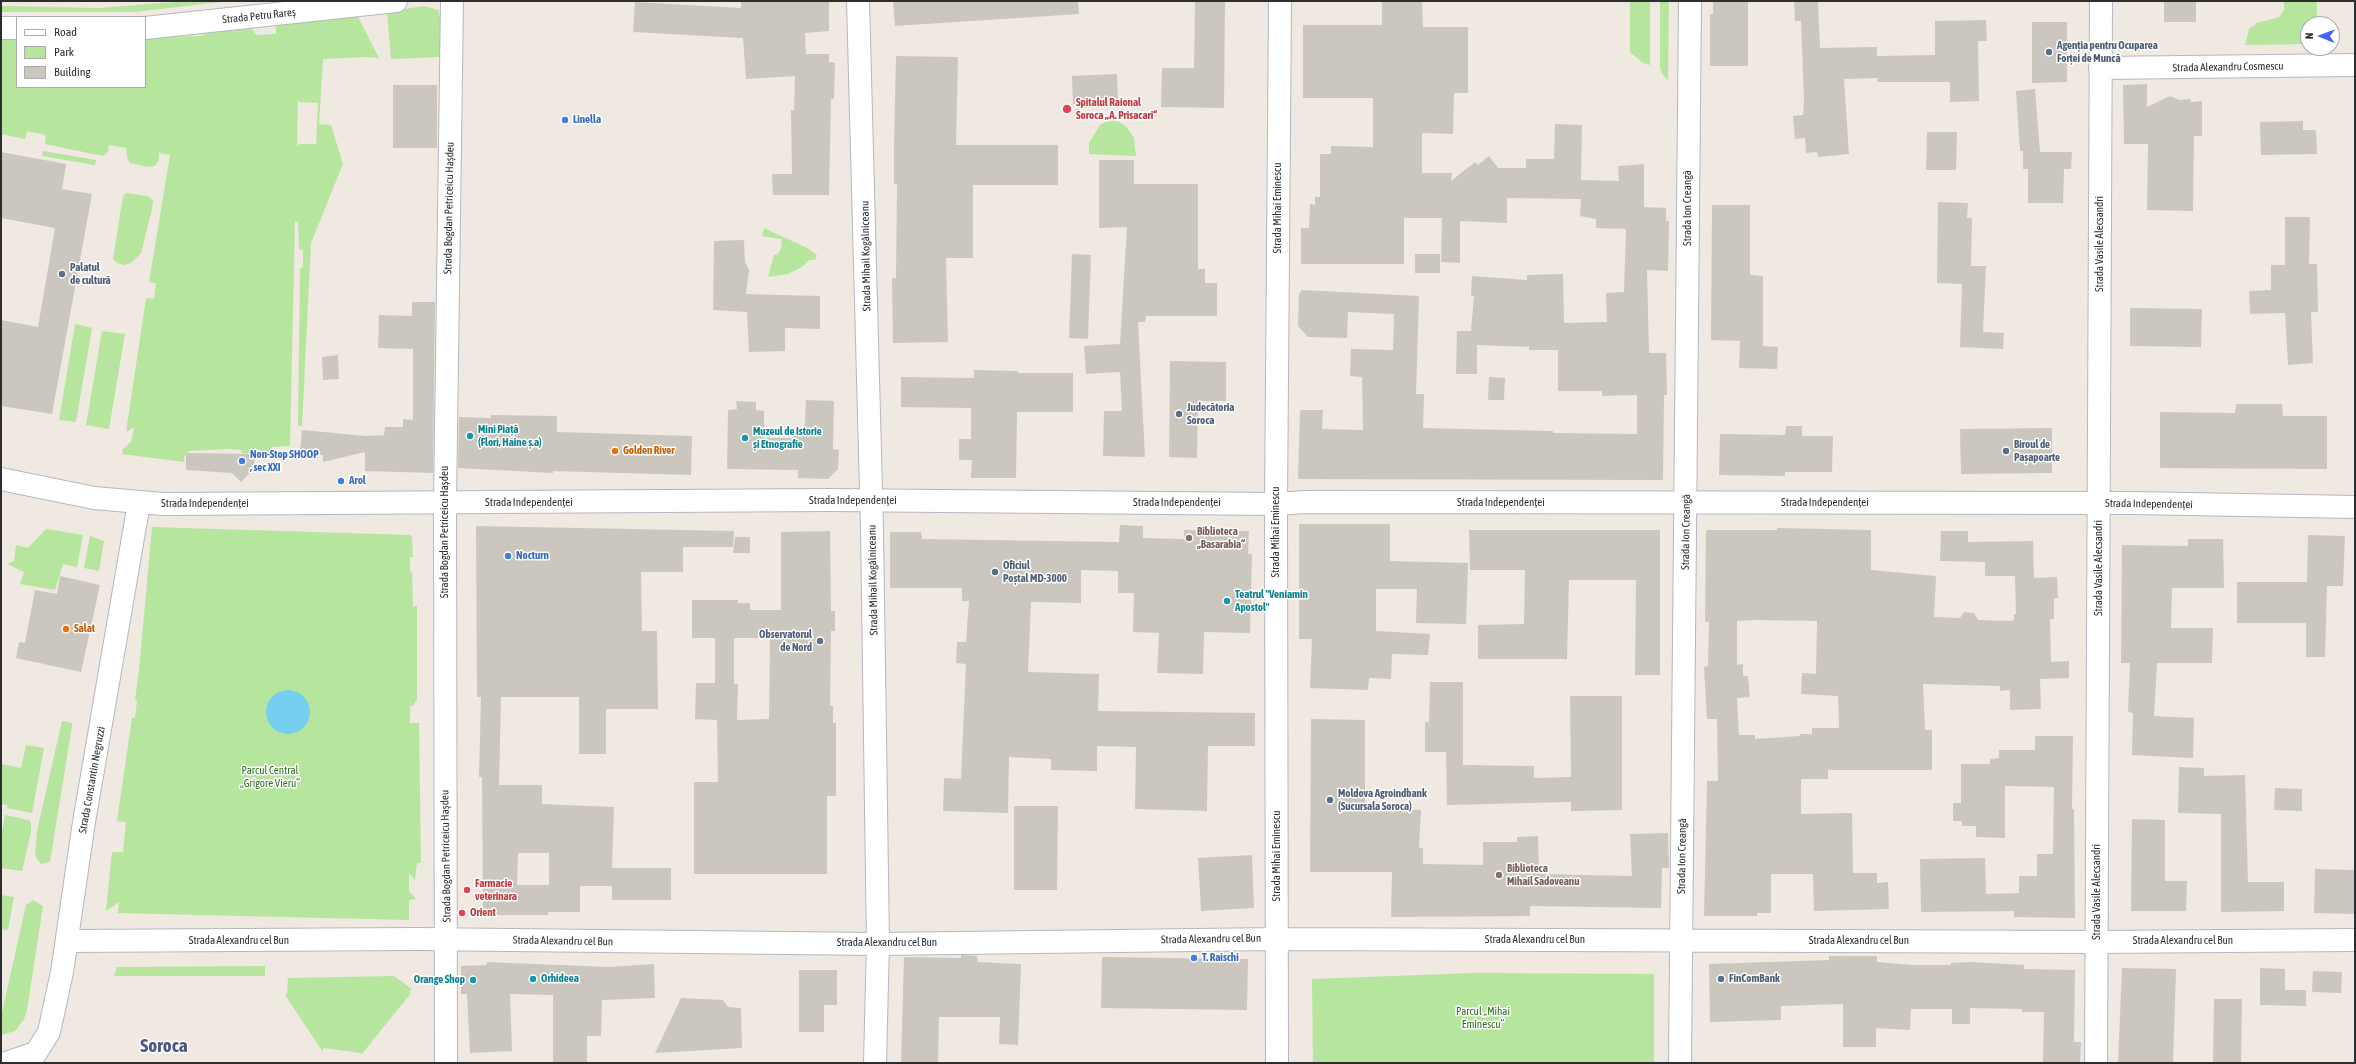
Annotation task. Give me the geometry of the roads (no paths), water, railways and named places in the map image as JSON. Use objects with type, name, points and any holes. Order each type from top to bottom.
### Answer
[{"type":"street","name":"Strada Petru Rareș","points":[[146,28],[396,1]]},
{"type":"street","name":"Strada Bogdan Petriceicu Hașdeu","points":[[446,1063],[447,940],[444,713],[445,503],[452,1]]},
{"type":"street","name":"Strada Mihail Kogălniceanu","points":[[858,1],[872,501],[878,944],[875,1063]]},
{"type":"street","name":"Strada Mihai Eminescu","points":[[1277,1063],[1276,504],[1280,1]]},
{"type":"street","name":"Strada Ion Creangă","points":[[1680,1063],[1690,1]]},
{"type":"street","name":"Strada Vasile Alecsandri","points":[[2096,1063],[2100,1]]},
{"type":"street","points":[[1,28],[16,28]]},
{"type":"street","name":"Strada Alexandru Cosmescu","points":[[2100,68],[2355,65]]},
{"type":"street","name":"Strada Independenței","points":[[1,479],[94,498],[139,503],[872,501],[1276,504],[2099,503],[2355,507]]},
{"type":"street","name":"Strada Constantin Negruzzi","points":[[41,1058],[49,1032],[67,941],[84,822],[139,503]]},
{"type":"street","name":"Strada Alexandru cel Bun","points":[[67,941],[447,940],[878,944],[1277,938],[2097,942],[2355,940]]},
{"type":"street","points":[[6,1063],[41,1058]]},
{"type":"water","points":[[284,690],[292,690],[304,696],[310,708],[310,716],[304,728],[292,734],[284,734],[272,728],[266,716],[266,708],[272,696]]},
{"type":"place","name":"Agenția pentru Ocuparea Forței de Muncă","points":[[2049,52]]},
{"type":"place","name":"Spitalul Raional Soroca „A. Prisacari“","points":[[1067,109]]},
{"type":"place","name":"Linella","points":[[565,120]]},
{"type":"place","name":"Palatul de cultură","points":[[62,274]]},
{"type":"place","name":"Judecătoria Soroca","points":[[1179,414]]},
{"type":"place","name":"Mini Piață (Flori, Haine ș.a)","points":[[470,436]]},
{"type":"place","name":"Muzeul de Istorie și Etnografie","points":[[745,438]]},
{"type":"place","name":"Golden River","points":[[615,451]]},
{"type":"place","name":"Biroul de Pașapoarte","points":[[2006,451]]},
{"type":"place","name":"Non-Stop SHOOP , sec XXI","points":[[242,461]]},
{"type":"place","name":"Arol","points":[[341,481]]},
{"type":"place","name":"Biblioteca „Basarabia“","points":[[1189,538]]},
{"type":"place","name":"Nocturn","points":[[508,556]]},
{"type":"place","name":"Oficiul Poștal MD-3000","points":[[995,572]]},
{"type":"place","name":"Teatrul \"Veniamin Apostol\"","points":[[1227,601]]},
{"type":"place","name":"Salat","points":[[66,629]]},
{"type":"place","name":"Observatorul de Nord","points":[[820,641]]},
{"type":"place","name":"Moldova Agroindbank (Sucursala Soroca)","points":[[1330,800]]},
{"type":"place","name":"Biblioteca Mihail Sadoveanu","points":[[1499,875]]},
{"type":"place","name":"Farmacie veterinara","points":[[467,890]]},
{"type":"place","name":"Orient","points":[[462,913]]},
{"type":"place","name":"T. Raischi","points":[[1194,958]]},
{"type":"place","name":"Orhideea","points":[[533,979]]},
{"type":"place","name":"FinComBank","points":[[1721,979]]},
{"type":"place","name":"Orange Shop","points":[[473,980]]},
{"type":"district","name":"Soroca","points":[[164,1046]]},
{"type":"park label","name":"Parcul Central „Grigore Vieru”","points":[[270,777]]},
{"type":"park label","name":"Parcul „Mihai Eminescu”","points":[[1483,1018]]}]
